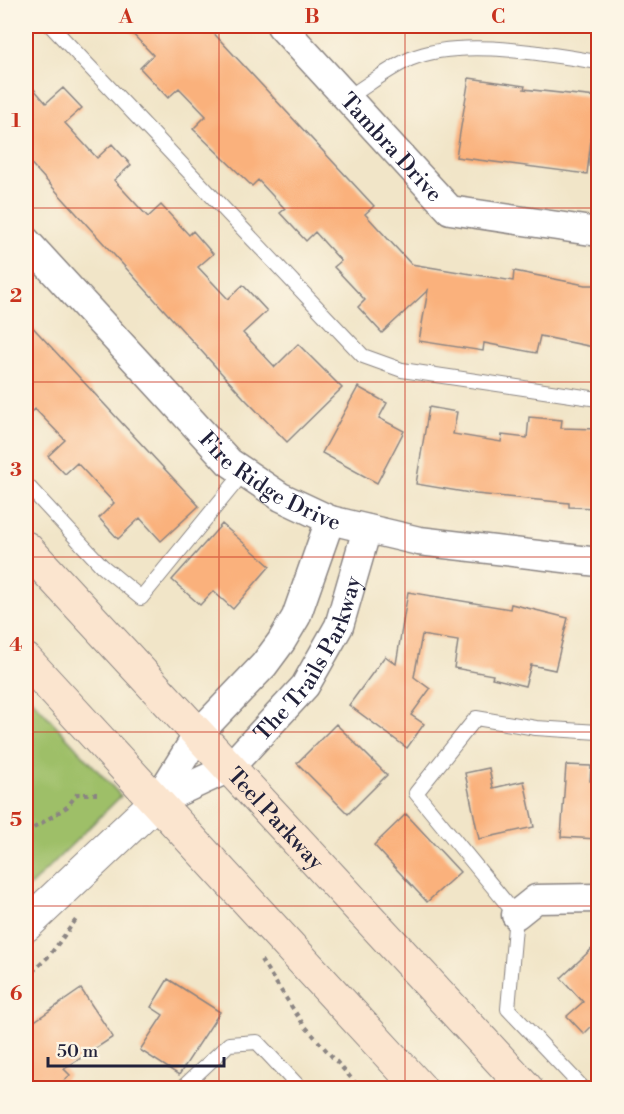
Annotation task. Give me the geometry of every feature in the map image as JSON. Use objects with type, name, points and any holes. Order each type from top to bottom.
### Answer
[{"type":"main road","name":"Teel Parkway","points":[[26,548],[526,1089]]},
{"type":"main road","points":[[26,660],[420,1089]]},
{"type":"street","name":"Tambra Drive","points":[[281,26],[450,210],[598,232]]},
{"type":"street","name":"Fire Ridge Drive","points":[[26,241],[229,462],[281,496],[330,520],[419,542],[598,562]]},
{"type":"street","name":"The Trails Parkway","points":[[26,926],[156,802],[198,734],[264,665],[296,617],[330,520]]},
{"type":"street","name":"The Trails Parkway","points":[[156,802],[229,768],[305,686],[339,626],[367,529]]},
{"type":"street","points":[[516,915],[536,899],[598,898]]},
{"type":"lane","points":[[51,26],[363,356],[402,370],[598,399]]},
{"type":"lane","points":[[347,98],[411,58],[463,48],[532,53],[598,62]]},
{"type":"lane","points":[[26,484],[102,566],[141,598],[244,472]]},
{"type":"lane","points":[[583,1089],[508,1010],[516,915],[416,793],[476,718],[536,728],[598,732]]},
{"type":"lane","points":[[182,1089],[229,1044],[257,1042],[300,1089]]},
{"type":"path","points":[[26,833],[67,807],[77,794],[97,794]]},
{"type":"path","points":[[259,956],[303,1024],[360,1089]]},
{"type":"green space","points":[[26,693],[121,796],[26,890]]},
{"type":"building","points":[[125,26],[207,26],[374,206],[365,214],[411,264],[513,281],[514,271],[585,285],[598,285],[598,348],[540,336],[536,353],[484,343],[483,351],[419,341],[428,290],[382,333],[358,307],[365,300],[334,267],[341,261],[315,232],[306,241],[280,213],[285,209],[258,180],[252,186],[193,129],[206,116],[179,88],[168,98],[140,68],[153,55]]},
{"type":"building","points":[[469,78],[525,86],[524,89],[596,97],[587,174],[456,157]]},
{"type":"building","points":[[26,80],[46,103],[63,88],[82,108],[65,123],[97,158],[112,144],[131,165],[114,180],[148,217],[161,205],[189,235],[193,231],[213,254],[198,267],[228,299],[243,285],[267,311],[243,333],[275,367],[298,344],[342,388],[287,442],[244,398],[26,158]]},
{"type":"building","points":[[26,320],[199,506],[161,541],[140,518],[118,539],[99,518],[114,503],[77,463],[65,474],[48,456],[65,440],[35,409],[26,418]]},
{"type":"building","points":[[358,387],[387,403],[379,418],[404,431],[377,483],[322,453]]},
{"type":"building","points":[[429,407],[457,412],[453,434],[501,442],[502,435],[527,438],[529,417],[562,420],[561,428],[598,429],[598,508],[569,507],[569,503],[476,494],[416,484]]},
{"type":"building","points":[[222,524],[270,566],[233,609],[213,591],[200,605],[172,580]]},
{"type":"building","points":[[408,592],[510,609],[511,604],[568,618],[555,670],[531,665],[525,686],[492,678],[493,675],[454,668],[458,641],[422,635],[414,677],[430,689],[411,715],[424,724],[407,748],[349,705],[385,656],[396,664]]},
{"type":"building","points":[[336,724],[387,775],[348,814],[297,763]]},
{"type":"building","points":[[566,765],[591,766],[590,781],[598,781],[598,839],[561,837]]},
{"type":"building","points":[[489,768],[493,788],[524,781],[534,827],[479,839],[465,773]]},
{"type":"building","points":[[406,814],[460,872],[427,902],[374,845]]},
{"type":"building","points":[[598,943],[598,1020],[584,1034],[567,1016],[583,1002],[561,978]]},
{"type":"building","points":[[168,979],[220,1012],[179,1075],[140,1050],[163,1015],[151,1007]]},
{"type":"building","points":[[81,989],[113,1037],[64,1069],[70,1075],[55,1089],[26,1089],[26,1027]]}]
